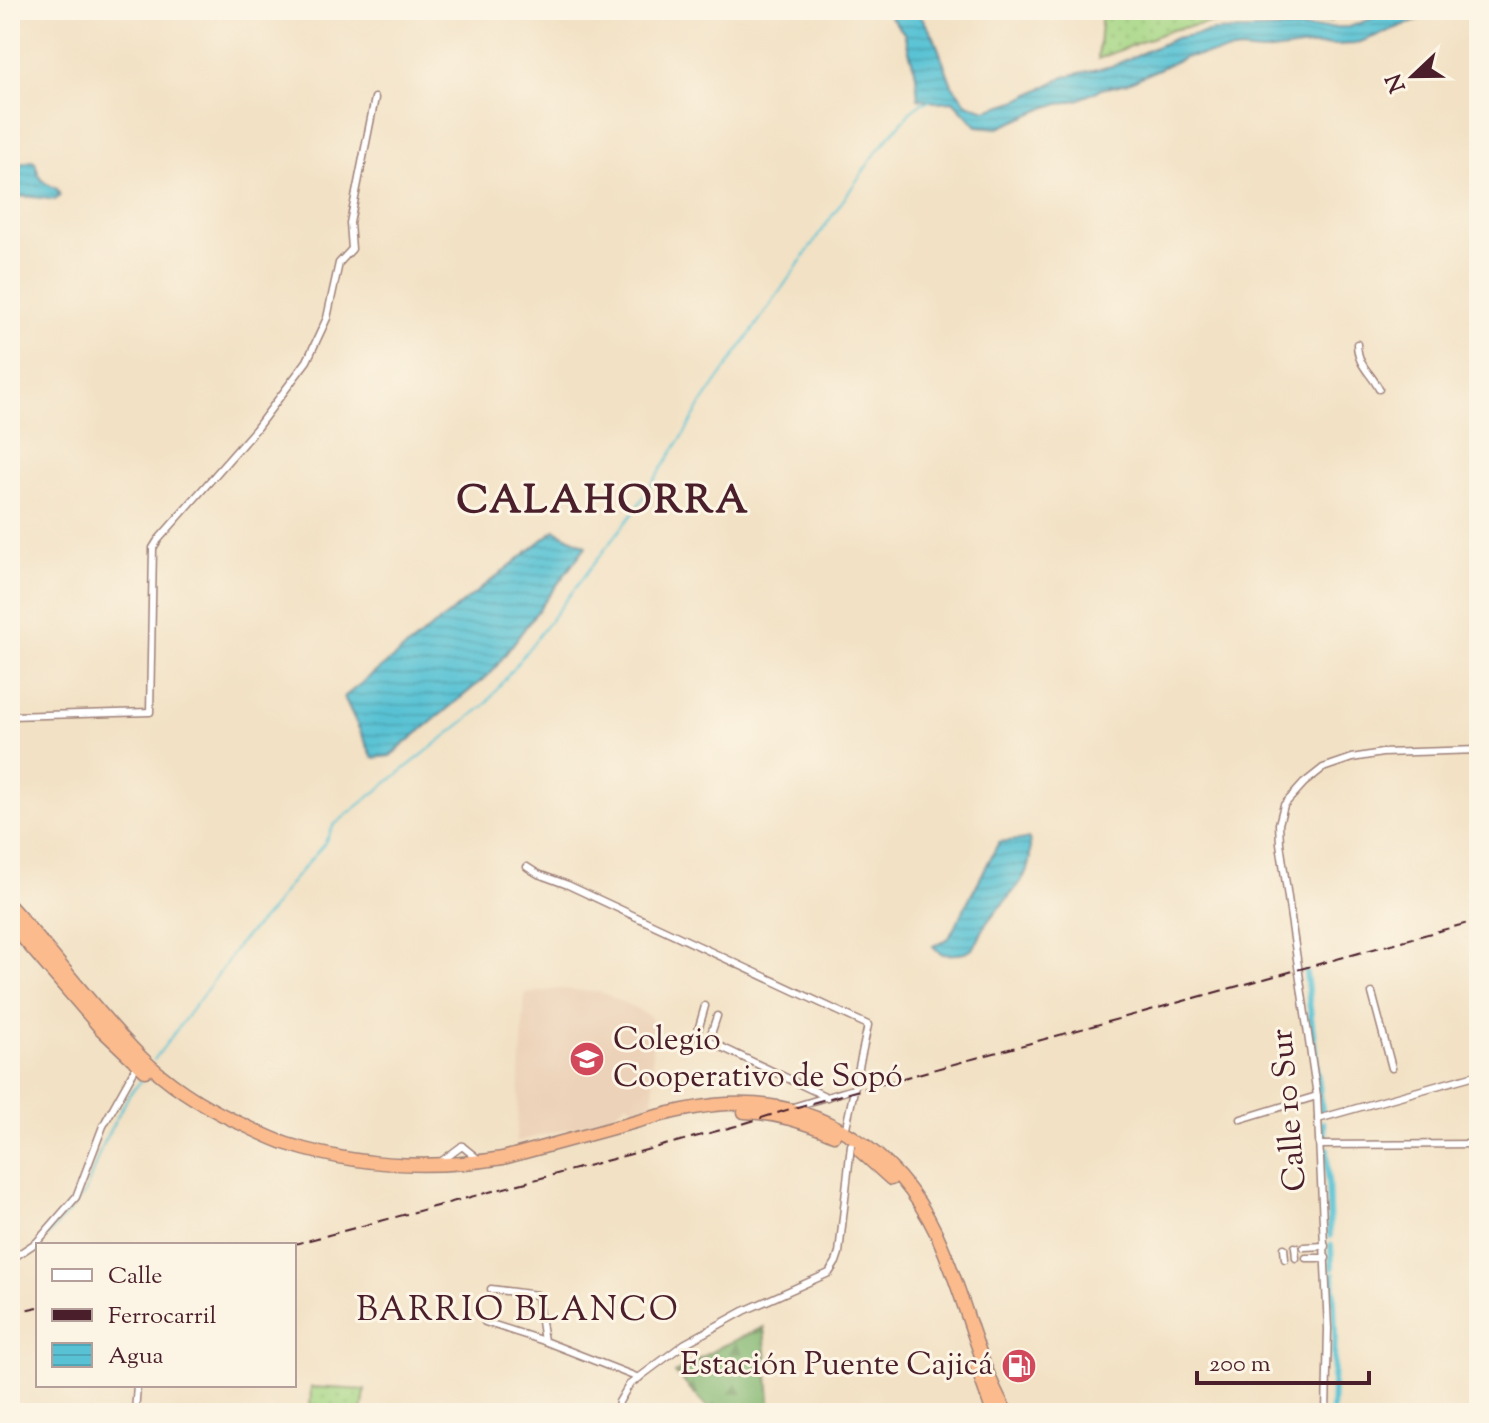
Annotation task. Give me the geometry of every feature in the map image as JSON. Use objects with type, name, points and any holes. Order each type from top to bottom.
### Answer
[{"type":"highway","points":[[10,906],[142,1065]]},
{"type":"highway","points":[[10,923],[102,1030],[142,1065],[190,1105],[283,1151],[347,1167],[398,1172],[454,1171],[505,1165],[681,1119],[728,1112],[792,1118],[834,1135],[867,1156],[898,1187],[926,1230],[993,1413]]},
{"type":"highway","points":[[163,1081],[220,1114],[285,1143],[342,1158],[397,1164],[437,1165],[503,1158],[689,1109],[729,1104],[759,1105],[809,1115],[845,1132],[880,1157],[913,1193],[946,1257],[993,1386],[1007,1413]]},
{"type":"street","points":[[10,716],[150,712],[153,548],[255,430],[307,361],[327,318],[339,263],[352,249],[350,223],[375,98]]},
{"type":"street","points":[[1357,344],[1360,362],[1379,389]]},
{"type":"street","name":"Calle 10 Sur","points":[[1326,1413],[1326,1258],[1317,1096],[1279,824],[1284,805],[1323,768],[1352,758],[1382,753],[1479,750]]},
{"type":"street","points":[[527,867],[868,1025],[845,1132]]},
{"type":"street","points":[[1372,993],[1392,1068]]},
{"type":"street","points":[[705,1006],[697,1035],[827,1097]]},
{"type":"street","points":[[709,1040],[717,1016]]},
{"type":"street","points":[[10,1260],[37,1242],[76,1197],[103,1126],[142,1065]]},
{"type":"street","points":[[1318,1119],[1479,1074]]},
{"type":"street","points":[[785,1109],[853,1089]]},
{"type":"street","points":[[1241,1119],[1317,1096]]},
{"type":"street","points":[[437,1165],[462,1144],[481,1161]]},
{"type":"street","points":[[1320,1145],[1479,1144]]},
{"type":"street","points":[[617,1413],[623,1393],[691,1339],[829,1273],[839,1253],[851,1145]]},
{"type":"street","points":[[1325,1246],[1307,1246],[1309,1259],[1326,1258]]},
{"type":"street","points":[[1295,1247],[1296,1258]]},
{"type":"street","points":[[1284,1248],[1285,1259]]},
{"type":"street","points":[[491,1289],[537,1295],[544,1341]]},
{"type":"street","points":[[485,1322],[639,1378]]},
{"type":"street","points":[[135,1413],[137,1387]]},
{"type":"shaded area","name":"Colegio Cooperativo de Sopó","points":[[560,989],[601,992],[651,1017],[654,1104],[637,1109],[627,1102],[612,1117],[516,1142],[525,994]]},
{"type":"green space","points":[[1102,10],[1331,10],[1332,21],[1208,23],[1171,30],[1098,59]]},
{"type":"green space","points":[[764,1327],[771,1413],[713,1413],[675,1373],[720,1347]]},
{"type":"green space","points":[[311,1387],[365,1390],[362,1413],[310,1413]]},
{"type":"water","points":[[885,10],[917,10],[934,37],[952,85],[967,104],[986,110],[1019,100],[1066,76],[1112,66],[1176,38],[1214,31],[1349,27],[1395,10],[1435,10],[1355,44],[1263,52],[1240,50],[1185,57],[1128,83],[1047,107],[999,128],[977,126],[953,101],[935,102],[918,98],[916,75],[904,33]]},
{"type":"water","points":[[35,162],[42,179],[57,189],[60,196],[55,200],[25,196],[10,198],[10,184],[17,180],[16,171],[20,164]]},
{"type":"water","points":[[555,530],[586,546],[492,672],[390,756],[373,758],[344,697]]},
{"type":"water","points":[[1029,839],[1030,853],[1025,875],[986,924],[975,946],[961,954],[941,954],[933,946],[949,938],[999,842]]},
{"type":"waterway","points":[[154,1060],[237,946],[271,910],[324,844],[334,825],[485,705],[633,513],[700,406],[878,150],[913,109],[930,101]]},
{"type":"waterway","points":[[1306,973],[1322,1112]]},
{"type":"waterway","points":[[46,1238],[85,1193],[103,1143],[129,1095],[141,1081]]},
{"type":"waterway","points":[[1323,1123],[1325,1140]]},
{"type":"waterway","points":[[1327,1149],[1330,1236]]},
{"type":"waterway","points":[[1331,1245],[1332,1268]]},
{"type":"waterway","points":[[1332,1413],[1335,1331],[1333,1275]]},
{"type":"railway","points":[[296,1244],[736,1126],[1479,920]]},
{"type":"railway","points":[[10,1313],[36,1307]]},
{"type":"place","name":"Colegio Cooperativo de Sopó","points":[[587,1059]]},
{"type":"place","name":"Estación Puente Cajicá","points":[[1019,1366]]},
{"type":"district","name":"CALAHORRA","points":[[603,502]]},
{"type":"district","name":"BARRIO BLANCO","points":[[518,1311]]}]
